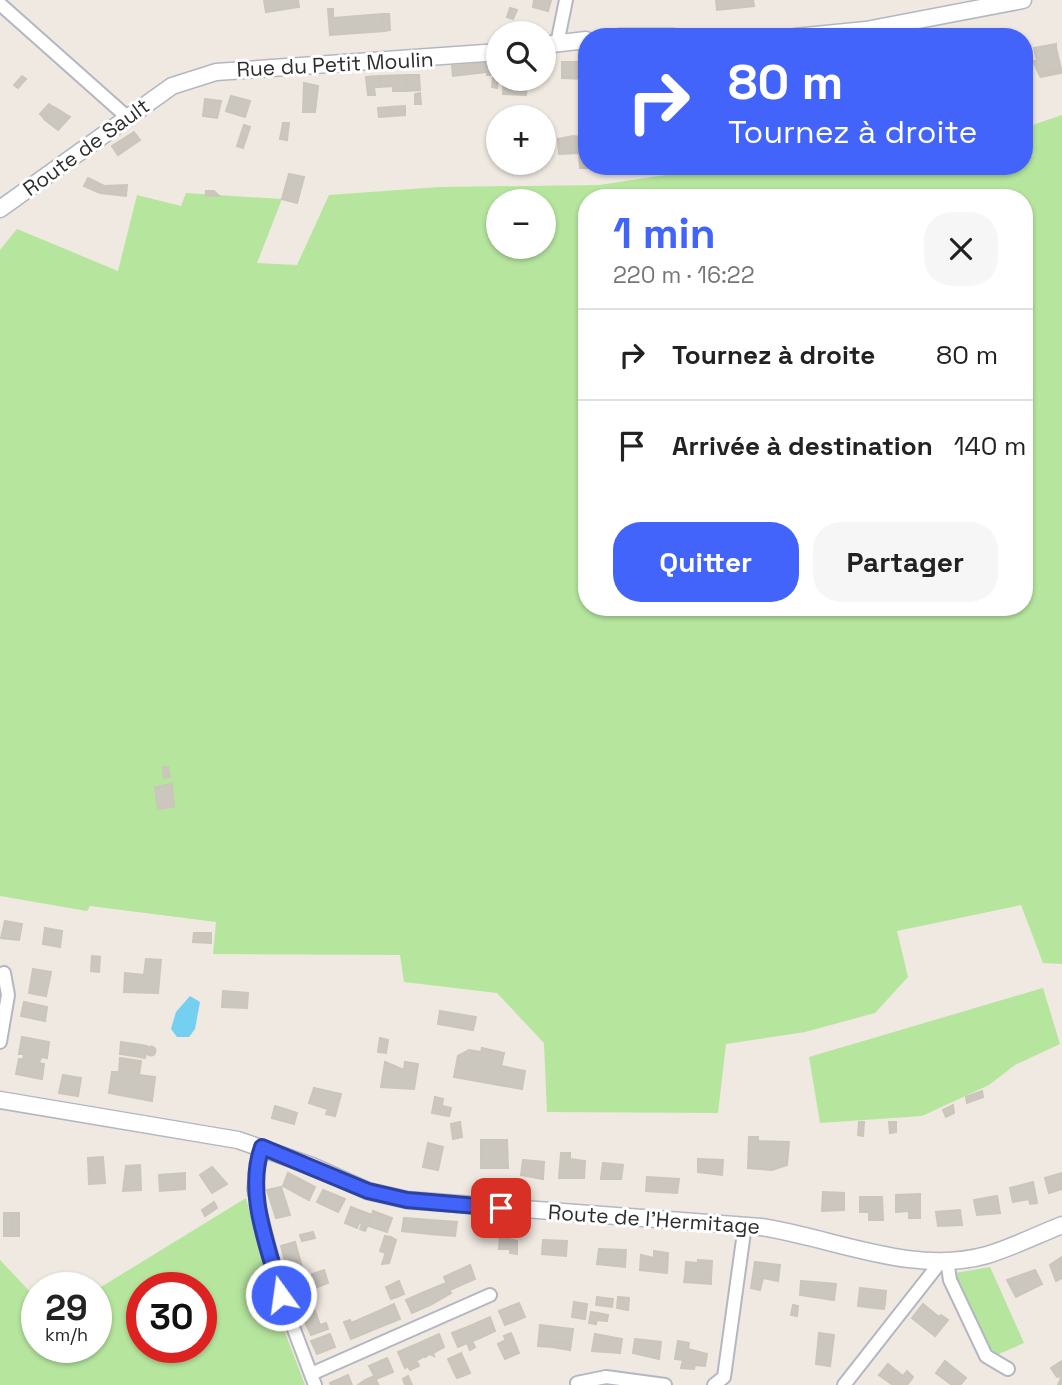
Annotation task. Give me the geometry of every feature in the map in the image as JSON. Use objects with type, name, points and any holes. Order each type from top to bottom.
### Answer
[{"type":"street","points":[[556,30],[566,0]]},
{"type":"street","points":[[874,28],[960,7],[1023,0]]},
{"type":"street","points":[[0,4],[126,117]]},
{"type":"street","points":[[556,44],[578,41]]},
{"type":"street","name":"Rue du Petit Moulin","points":[[172,86],[216,72],[486,53]]},
{"type":"street","name":"Route de Sault","points":[[0,209],[172,86]]},
{"type":"street","points":[[0,1042],[8,995],[5,973]]},
{"type":"street","name":"Route de l'Hermitage","points":[[0,1100],[199,1132],[262,1147],[368,1191],[407,1200],[745,1225],[804,1233],[889,1256],[944,1260],[987,1255],[1062,1225]]},
{"type":"street","points":[[262,1147],[254,1189],[281,1295],[313,1379],[490,1295]]},
{"type":"street","points":[[714,1385],[724,1377],[745,1225]]},
{"type":"street","points":[[944,1260],[950,1280],[986,1356],[1008,1369]]},
{"type":"street","points":[[844,1385],[944,1260]]},
{"type":"street","points":[[576,1383],[606,1377],[665,1385]]},
{"type":"green space","points":[[1062,115],[1062,964],[1043,963],[1021,905],[897,931],[908,977],[875,1013],[805,1032],[726,1044],[718,1113],[547,1112],[544,1043],[497,993],[404,982],[400,955],[213,954],[216,922],[90,906],[87,911],[0,896],[0,250],[17,229],[118,271],[137,195],[181,206],[186,193],[282,199],[257,263],[297,265],[329,195],[440,187],[599,185],[666,175],[1033,175],[1033,125]]},
{"type":"green space","points":[[1043,988],[1060,1044],[1015,1065],[989,1085],[922,1116],[820,1123],[809,1057]]},
{"type":"green space","points":[[246,1198],[272,1298],[305,1385],[0,1385],[0,1260],[21,1282],[21,1363],[112,1363],[112,1280]]},
{"type":"green space","points":[[990,1267],[1024,1343],[992,1357],[953,1278],[955,1273]]},
{"type":"water","points":[[190,996],[200,1002],[195,1029],[189,1037],[177,1037],[171,1029],[176,1012]]},
{"type":"building","points":[[264,0],[298,0],[299,7],[266,12]]},
{"type":"building","points":[[534,0],[551,0],[548,11],[533,7]]},
{"type":"building","points":[[716,0],[753,0],[754,6],[717,10]]},
{"type":"building","points":[[510,8],[517,10],[513,19],[507,17]]},
{"type":"building","points":[[328,9],[333,9],[333,18],[382,14],[384,31],[330,35]]},
{"type":"building","points":[[382,14],[389,14],[390,30],[384,31]]},
{"type":"building","points":[[1056,44],[1056,48],[1035,52],[1034,48]]},
{"type":"building","points":[[1056,48],[1061,69],[1040,76],[1033,61],[1037,61],[1035,52]]},
{"type":"building","points":[[562,62],[578,62],[578,79],[562,78]]},
{"type":"building","points":[[486,63],[486,72],[453,76],[452,66]]},
{"type":"building","points":[[1061,69],[1061,73],[1040,77],[1047,72]]},
{"type":"building","points":[[406,75],[407,91],[393,91],[393,86],[380,87],[379,76]]},
{"type":"building","points":[[406,75],[419,75],[420,90],[407,91]]},
{"type":"building","points":[[22,76],[26,79],[18,88],[14,85]]},
{"type":"building","points":[[379,76],[380,87],[374,87],[375,95],[368,95],[366,77]]},
{"type":"building","points":[[304,83],[318,86],[315,112],[303,112]]},
{"type":"building","points":[[503,91],[526,91],[526,95],[503,94]]},
{"type":"building","points":[[420,93],[421,104],[415,104],[415,94]]},
{"type":"building","points":[[231,96],[250,101],[245,117],[226,111]]},
{"type":"building","points":[[205,99],[221,101],[217,118],[203,116]]},
{"type":"building","points":[[49,104],[54,108],[44,118],[40,114]]},
{"type":"building","points":[[405,106],[405,115],[392,116],[391,107]]},
{"type":"building","points":[[54,107],[70,117],[58,130],[44,119]]},
{"type":"building","points":[[391,107],[392,116],[379,117],[378,108]]},
{"type":"building","points":[[283,123],[289,123],[287,140],[280,139]]},
{"type":"building","points":[[244,125],[250,127],[247,136],[241,134]]},
{"type":"building","points":[[134,132],[140,140],[118,155],[112,146]]},
{"type":"building","points":[[241,134],[247,136],[243,148],[237,146]]},
{"type":"building","points":[[578,137],[578,153],[559,154],[558,139]]},
{"type":"building","points":[[289,174],[304,177],[297,203],[282,199]]},
{"type":"building","points":[[88,178],[104,186],[127,185],[126,196],[100,193],[84,186]]},
{"type":"building","points":[[206,191],[214,191],[219,196],[206,196]]},
{"type":"building","points":[[163,767],[168,767],[170,777],[164,778]]},
{"type":"building","points":[[172,784],[174,807],[158,809],[155,787]]},
{"type":"building","points":[[5,921],[22,924],[19,940],[1,938]]},
{"type":"building","points":[[45,928],[62,931],[60,947],[43,944]]},
{"type":"building","points":[[194,933],[211,933],[211,943],[193,942]]},
{"type":"building","points":[[92,956],[100,957],[99,972],[91,971]]},
{"type":"building","points":[[146,959],[161,960],[158,993],[124,992],[125,973],[144,975]]},
{"type":"building","points":[[33,969],[51,972],[46,996],[29,993]]},
{"type":"building","points":[[223,991],[248,993],[247,1008],[222,1007]]},
{"type":"building","points":[[24,1002],[47,1007],[45,1021],[21,1016]]},
{"type":"building","points":[[440,1011],[476,1017],[473,1030],[438,1024]]},
{"type":"building","points":[[22,1037],[49,1042],[47,1058],[41,1057],[39,1063],[44,1064],[42,1079],[16,1074],[19,1059],[23,1060],[24,1054],[19,1054]]},
{"type":"building","points":[[380,1038],[388,1040],[386,1053],[378,1052]]},
{"type":"building","points":[[121,1042],[135,1044],[134,1056],[120,1054]]},
{"type":"building","points":[[135,1044],[147,1046],[145,1058],[134,1056]]},
{"type":"building","points":[[151,1046],[156,1051],[151,1056],[146,1051]]},
{"type":"building","points":[[482,1048],[504,1053],[501,1066],[525,1071],[522,1089],[454,1077],[458,1056],[469,1050],[481,1052]]},
{"type":"building","points":[[120,1058],[141,1061],[139,1075],[155,1077],[152,1101],[109,1093],[112,1072],[119,1072]]},
{"type":"building","points":[[385,1062],[404,1070],[405,1062],[418,1064],[414,1089],[381,1087]]},
{"type":"building","points":[[63,1075],[81,1078],[78,1096],[59,1093]]},
{"type":"building","points":[[314,1088],[341,1094],[335,1116],[326,1114],[328,1109],[309,1103]]},
{"type":"building","points":[[982,1091],[983,1097],[967,1103],[966,1097]]},
{"type":"building","points":[[435,1097],[443,1099],[442,1106],[451,1108],[449,1116],[432,1113]]},
{"type":"building","points":[[953,1105],[954,1113],[946,1117],[943,1110]]},
{"type":"building","points":[[275,1106],[297,1113],[294,1124],[272,1118]]},
{"type":"building","points":[[460,1122],[462,1137],[453,1139],[451,1124]]},
{"type":"building","points":[[859,1122],[864,1122],[863,1136],[858,1135]]},
{"type":"building","points":[[889,1122],[896,1122],[896,1132],[890,1133]]},
{"type":"building","points":[[749,1137],[758,1137],[758,1141],[789,1142],[787,1165],[772,1170],[748,1168]]},
{"type":"building","points":[[481,1140],[507,1140],[508,1168],[481,1168]]},
{"type":"building","points":[[428,1143],[443,1147],[438,1170],[423,1167]]},
{"type":"building","points":[[561,1153],[570,1153],[570,1159],[585,1161],[584,1178],[559,1178]]},
{"type":"building","points":[[103,1157],[105,1183],[89,1184],[88,1158]]},
{"type":"building","points":[[698,1159],[723,1160],[722,1175],[698,1172]]},
{"type":"building","points":[[523,1160],[544,1162],[543,1179],[521,1175]]},
{"type":"building","points":[[603,1163],[623,1165],[621,1179],[601,1179]]},
{"type":"building","points":[[140,1165],[141,1190],[123,1191],[126,1166]]},
{"type":"building","points":[[212,1167],[227,1184],[212,1193],[200,1175]]},
{"type":"building","points":[[185,1173],[185,1189],[160,1191],[159,1175]]},
{"type":"building","points":[[288,1173],[315,1187],[309,1200],[283,1186]]},
{"type":"building","points":[[1062,1173],[1062,1189],[1049,1193],[1045,1178]]},
{"type":"building","points":[[647,1177],[679,1179],[677,1193],[646,1191]]},
{"type":"building","points":[[1033,1182],[1037,1203],[1030,1204],[1029,1199],[1013,1202],[1010,1188]]},
{"type":"building","points":[[281,1187],[290,1215],[276,1218],[267,1190]]},
{"type":"building","points":[[323,1190],[345,1199],[338,1212],[317,1202]]},
{"type":"building","points":[[823,1192],[844,1193],[844,1210],[822,1211]]},
{"type":"building","points":[[920,1194],[920,1218],[909,1218],[909,1211],[896,1212],[896,1195]]},
{"type":"building","points":[[997,1196],[1000,1213],[977,1215],[974,1200]]},
{"type":"building","points":[[860,1197],[882,1197],[883,1220],[869,1220],[869,1212],[860,1212]]},
{"type":"building","points":[[214,1202],[217,1208],[205,1216],[202,1210]]},
{"type":"building","points":[[351,1207],[372,1215],[365,1231],[360,1229],[362,1224],[359,1223],[357,1228],[345,1223]]},
{"type":"building","points":[[960,1210],[962,1225],[938,1226],[936,1212]]},
{"type":"building","points":[[373,1211],[392,1218],[387,1232],[369,1226]]},
{"type":"building","points":[[4,1213],[13,1213],[12,1236],[4,1236]]},
{"type":"building","points":[[13,1213],[19,1213],[19,1236],[12,1236]]},
{"type":"building","points":[[404,1218],[430,1220],[429,1234],[402,1231]]},
{"type":"building","points":[[430,1220],[457,1222],[455,1236],[429,1234]]},
{"type":"building","points":[[313,1232],[315,1238],[302,1241],[300,1235]]},
{"type":"building","points":[[385,1236],[391,1237],[386,1253],[380,1251]]},
{"type":"building","points":[[391,1237],[396,1240],[389,1263],[382,1264]]},
{"type":"building","points":[[500,1237],[517,1241],[517,1254],[510,1253],[510,1249],[499,1249]]},
{"type":"building","points":[[543,1240],[567,1241],[566,1256],[542,1254]]},
{"type":"building","points":[[295,1242],[300,1260],[286,1264],[281,1246]]},
{"type":"building","points":[[599,1249],[626,1250],[625,1267],[597,1264]]},
{"type":"building","points":[[654,1251],[668,1253],[667,1273],[640,1270],[641,1255],[654,1258]]},
{"type":"building","points":[[1062,1257],[1062,1278],[1056,1281],[1050,1265]]},
{"type":"building","points":[[300,1260],[305,1278],[291,1282],[286,1264]]},
{"type":"building","points":[[698,1260],[712,1261],[711,1278],[685,1276],[686,1262],[698,1263]]},
{"type":"building","points":[[755,1262],[780,1265],[778,1281],[763,1278],[760,1290],[751,1288]]},
{"type":"building","points":[[470,1265],[475,1279],[450,1290],[444,1277]]},
{"type":"building","points":[[324,1270],[326,1276],[312,1281],[310,1275]]},
{"type":"building","points":[[1035,1270],[1042,1284],[1016,1297],[1007,1280]]},
{"type":"building","points":[[326,1276],[328,1283],[315,1288],[312,1281]]},
{"type":"building","points":[[685,1276],[711,1278],[711,1284],[684,1282]]},
{"type":"building","points":[[399,1281],[404,1294],[397,1297],[391,1285]]},
{"type":"building","points":[[801,1281],[836,1284],[834,1300],[800,1295]]},
{"type":"building","points":[[446,1283],[451,1293],[430,1305],[424,1292]]},
{"type":"building","points":[[391,1285],[397,1297],[391,1299],[386,1287]]},
{"type":"building","points":[[860,1288],[886,1291],[885,1303],[867,1301],[866,1307],[858,1306]]},
{"type":"building","points":[[308,1290],[314,1308],[301,1313],[294,1295]]},
{"type":"building","points":[[424,1292],[430,1305],[412,1313],[406,1300]]},
{"type":"building","points":[[597,1297],[613,1299],[612,1307],[596,1305]]},
{"type":"building","points":[[618,1297],[629,1298],[628,1310],[617,1308]]},
{"type":"building","points":[[867,1301],[885,1303],[884,1309],[866,1307]]},
{"type":"building","points":[[574,1302],[587,1304],[585,1319],[572,1317]]},
{"type":"building","points":[[519,1303],[525,1317],[505,1325],[499,1311]]},
{"type":"building","points":[[394,1304],[400,1319],[380,1327],[374,1313]]},
{"type":"building","points":[[923,1304],[939,1317],[941,1315],[948,1320],[935,1336],[912,1318]]},
{"type":"building","points":[[793,1305],[798,1306],[797,1316],[791,1315]]},
{"type":"building","points":[[314,1308],[320,1325],[326,1323],[328,1329],[311,1335],[301,1313]]},
{"type":"building","points":[[591,1312],[598,1313],[596,1324],[589,1323]]},
{"type":"building","points":[[374,1313],[380,1327],[356,1337],[351,1323]]},
{"type":"building","points":[[598,1313],[608,1315],[607,1321],[597,1320]]},
{"type":"building","points":[[490,1317],[495,1331],[478,1339],[472,1325]]},
{"type":"building","points":[[350,1320],[356,1337],[351,1339],[344,1322]]},
{"type":"building","points":[[472,1325],[478,1339],[472,1341],[475,1347],[470,1350],[467,1343],[458,1347],[452,1333]]},
{"type":"building","points":[[540,1325],[573,1329],[571,1344],[553,1342],[552,1347],[538,1346]]},
{"type":"building","points":[[511,1333],[519,1353],[512,1356],[504,1336]]},
{"type":"building","points":[[819,1333],[834,1335],[830,1366],[816,1364]]},
{"type":"building","points":[[330,1334],[335,1347],[317,1354],[311,1341]]},
{"type":"building","points":[[439,1334],[444,1347],[433,1353],[434,1356],[430,1354],[425,1357],[419,1343]]},
{"type":"building","points":[[595,1334],[622,1339],[620,1353],[592,1351]]},
{"type":"building","points":[[635,1339],[661,1342],[659,1359],[633,1353]]},
{"type":"building","points":[[506,1340],[512,1356],[505,1359],[498,1344]]},
{"type":"building","points":[[678,1341],[689,1343],[688,1349],[707,1354],[705,1366],[681,1368],[683,1360],[675,1359]]},
{"type":"building","points":[[553,1342],[571,1344],[570,1350],[552,1347]]},
{"type":"building","points":[[419,1343],[424,1356],[405,1368],[398,1352]]},
{"type":"building","points":[[461,1353],[467,1366],[461,1369],[455,1356]]},
{"type":"building","points":[[455,1356],[461,1369],[454,1372],[448,1359]]},
{"type":"building","points":[[387,1358],[393,1372],[376,1379],[369,1366]]},
{"type":"building","points":[[416,1359],[419,1366],[410,1370],[408,1366]]},
{"type":"building","points":[[945,1361],[966,1378],[960,1385],[952,1385],[936,1373]]},
{"type":"building","points":[[1062,1361],[1062,1376],[1057,1377],[1051,1368]]},
{"type":"building","points":[[888,1364],[903,1376],[907,1371],[913,1377],[907,1385],[893,1385],[879,1375]]},
{"type":"building","points":[[467,1366],[470,1373],[463,1376],[461,1369]]},
{"type":"building","points":[[461,1369],[463,1376],[457,1378],[454,1372]]},
{"type":"building","points":[[348,1375],[352,1385],[331,1385],[330,1383]]},
{"type":"building","points":[[374,1376],[378,1384],[358,1385],[365,1380]]},
{"type":"building","points":[[408,1376],[412,1385],[405,1385],[403,1379]]},
{"type":"route","points":[[281,1295],[254,1189],[262,1147],[368,1191],[407,1200],[501,1208]]}]
